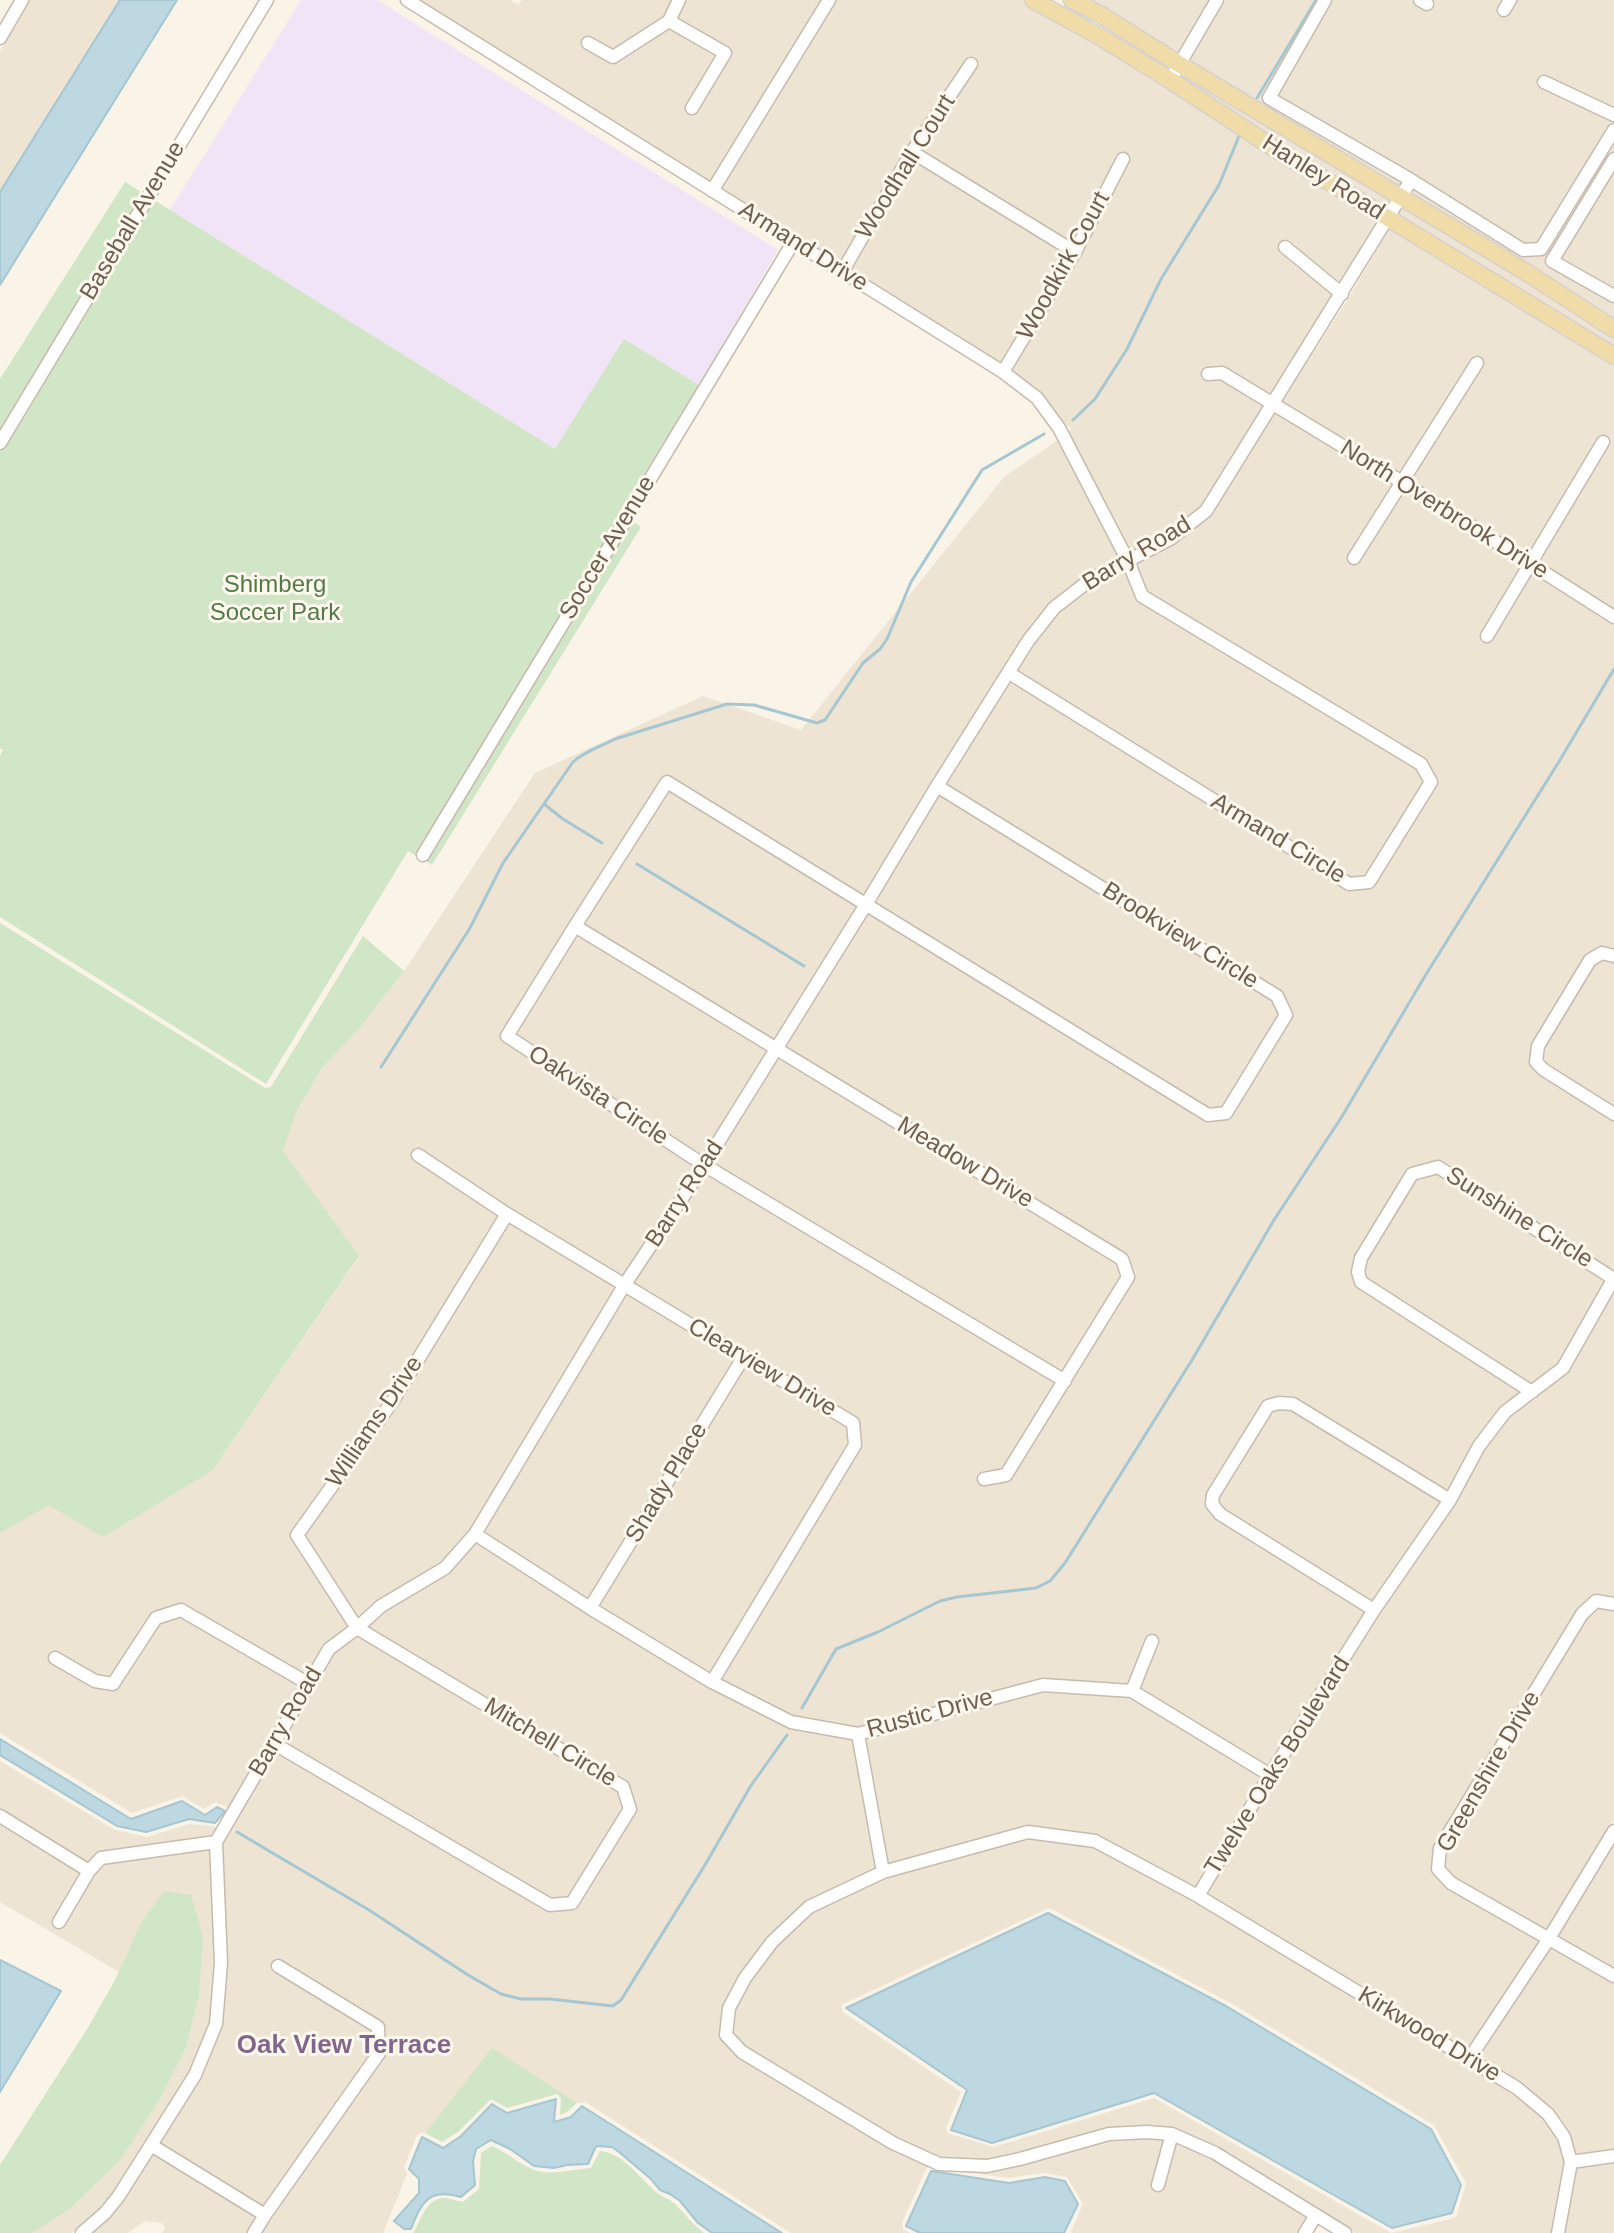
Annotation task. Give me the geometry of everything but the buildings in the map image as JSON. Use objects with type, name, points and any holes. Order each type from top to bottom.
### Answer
[{"type":"main road","name":"Hanley Road","points":[[1033,0],[1097,35],[1614,356]]},
{"type":"main road","name":"Hanley Road","points":[[1072,0],[1103,16],[1614,329]]},
{"type":"street","points":[[0,38],[22,0]]},
{"type":"street","name":"Baseball Avenue","points":[[0,443],[267,0]]},
{"type":"street","name":"Armand Drive","points":[[407,0],[1003,372],[1037,398],[1059,428],[1128,561]]},
{"type":"street","points":[[588,43],[613,57],[669,21],[679,0]]},
{"type":"street","points":[[712,191],[829,0]]},
{"type":"street","points":[[1170,80],[1217,0]]},
{"type":"street","points":[[1325,0],[1269,98],[1411,180],[1523,250],[1541,249],[1614,130]]},
{"type":"street","points":[[669,21],[725,53],[692,108]]},
{"type":"street","name":"Woodhall Court","points":[[842,272],[912,152],[971,64]]},
{"type":"street","points":[[1544,82],[1614,115]]},
{"type":"street","points":[[912,152],[1075,252]]},
{"type":"street","name":"Woodkirk Court","points":[[1003,372],[1075,252],[1123,159]]},
{"type":"street","points":[[1614,159],[1552,261],[1614,296]]},
{"type":"street","name":"Barry Road","points":[[216,1842],[329,1649],[381,1606],[445,1568],[475,1534],[625,1284],[704,1165],[1028,641],[1054,608],[1090,580],[1170,539],[1206,511],[1411,180]]},
{"type":"street","name":"Soccer Avenue","points":[[423,855],[794,241]]},
{"type":"street","points":[[1285,247],[1342,294]]},
{"type":"street","points":[[1354,558],[1477,363]]},
{"type":"street","name":"North Overbrook Drive","points":[[1208,374],[1222,373],[1402,482],[1614,617]]},
{"type":"street","points":[[1487,636],[1603,442]]},
{"type":"street","name":"Armand Circle","points":[[1009,673],[1349,884],[1369,882],[1431,782],[1421,764],[1142,596],[1128,561]]},
{"type":"street","name":"Oakvista Circle","points":[[865,906],[667,782],[507,1036],[704,1165],[1065,1381]]},
{"type":"street","name":"Brookview Circle","points":[[865,906],[1208,1115],[1226,1113],[1286,1015],[1277,996],[937,786]]},
{"type":"street","name":"Meadow Drive","points":[[575,926],[1122,1259],[1128,1277],[1065,1381],[1006,1475],[984,1479]]},
{"type":"street","points":[[1614,956],[1602,953],[1590,960],[1538,1046],[1536,1062],[1614,1114]]},
{"type":"street","name":"Clearview Drive","points":[[418,1155],[507,1214],[853,1423],[855,1445],[712,1682]]},
{"type":"street","name":"Sunshine Circle","points":[[1532,1392],[1361,1282],[1358,1272],[1361,1258],[1412,1174],[1438,1167],[1614,1278]]},
{"type":"street","name":"Williams Drive","points":[[357,1628],[297,1535],[392,1402],[507,1214]]},
{"type":"street","name":"Twelve Oaks Boulevard","points":[[1345,2233],[1215,2153],[1172,2134],[1109,2134],[987,2166],[939,2164],[893,2143],[742,2052],[726,2035],[729,2008],[745,1978],[772,1942],[809,1907],[883,1872],[1028,1832],[1095,1841],[1198,1896],[1374,1610],[1450,1500],[1479,1446],[1505,1412],[1563,1368],[1614,1278]]},
{"type":"street","name":"Shady Place","points":[[590,1608],[743,1358]]},
{"type":"street","points":[[1374,1610],[1220,1514],[1212,1504],[1213,1495],[1268,1406],[1293,1404],[1450,1500]]},
{"type":"street","name":"Rustic Drive","points":[[475,1534],[712,1682],[791,1722],[858,1734],[1043,1685],[1132,1691],[1270,1775]]},
{"type":"street","name":"Greenshire Drive","points":[[1614,1604],[1596,1601],[1582,1614],[1440,1848],[1438,1869],[1451,1883],[1614,1976]]},
{"type":"street","points":[[55,1658],[95,1681],[113,1684],[156,1618],[181,1610],[309,1684]]},
{"type":"street","name":"Mitchell Circle","points":[[273,1743],[550,1905],[572,1903],[630,1809],[623,1787],[357,1628]]},
{"type":"street","points":[[1132,1691],[1152,1641]]},
{"type":"street","points":[[858,1734],[883,1872]]},
{"type":"street","points":[[0,1816],[89,1871]]},
{"type":"street","points":[[1469,2059],[1548,1940],[1614,1831]]},
{"type":"street","points":[[59,1922],[89,1871],[101,1858],[216,1842],[221,1963],[216,2024],[195,2075],[151,2145],[111,2205],[82,2233]]},
{"type":"street","name":"Kirkwood Drive","points":[[1198,1896],[1517,2088],[1548,2114],[1564,2137],[1571,2162]]},
{"type":"street","points":[[254,2233],[379,2053],[378,2027],[278,1966]]},
{"type":"street","points":[[1158,2185],[1172,2134]]},
{"type":"street","points":[[151,2145],[265,2215]]},
{"type":"street","points":[[1558,2233],[1571,2162],[1614,2156]]},
{"type":"street","points":[[1305,2233],[1316,2215]]},
{"type":"shaded area","points":[[29,0],[120,0],[0,192],[0,51]]},
{"type":"shaded area","points":[[301,0],[377,0],[778,250],[699,385],[624,339],[556,450],[170,210]]},
{"type":"shaded area","points":[[418,0],[510,0],[518,5],[522,0],[672,0],[664,16],[612,50],[585,35],[580,45],[610,62],[616,62],[670,28],[717,54],[684,109],[694,116],[731,56],[728,48],[677,19],[687,0],[821,0],[710,183]]},
{"type":"shaded area","points":[[836,0],[1021,0],[1094,40],[1380,219],[1340,285],[1284,239],[1277,247],[1334,294],[1270,396],[1221,367],[1201,369],[1204,380],[1221,379],[1264,406],[1201,506],[1167,534],[1130,553],[1068,433],[1072,429],[1011,371],[1083,250],[1131,156],[1120,151],[1072,243],[921,151],[980,63],[969,56],[910,144],[839,264],[721,189]]},
{"type":"shaded area","points":[[1084,0],[1210,0],[1176,56]]},
{"type":"shaded area","points":[[1225,0],[1318,0],[1264,94],[1266,102],[1402,182],[1398,189],[1187,63]]},
{"type":"shaded area","points":[[1333,0],[1410,0],[1430,12],[1436,3],[1431,0],[1503,0],[1496,11],[1507,17],[1517,0],[1614,0],[1614,109],[1541,75],[1536,84],[1612,121],[1537,243],[1524,244],[1409,172],[1278,96]]},
{"type":"shaded area","points":[[1181,72],[1392,198],[1386,209],[1178,78]]},
{"type":"shaded area","points":[[1614,142],[1614,322],[1409,195],[1413,188],[1520,255],[1542,255]]},
{"type":"shaded area","points":[[915,160],[1067,253],[1000,364],[850,270]]},
{"type":"shaded area","points":[[1403,205],[1614,335],[1614,349],[1396,216]]},
{"type":"shaded area","points":[[1391,226],[1614,363],[1614,610],[1539,563],[1611,440],[1600,434],[1528,556],[1410,480],[1485,362],[1475,355],[1399,474],[1281,403]]},
{"type":"shaded area","points":[[1275,412],[1393,483],[1346,560],[1356,565],[1404,490],[1522,565],[1479,638],[1490,643],[1533,572],[1614,623],[1614,950],[1601,948],[1584,957],[1533,1043],[1530,1061],[1541,1075],[1614,1121],[1614,1266],[1611,1271],[1441,1162],[1423,1163],[1407,1171],[1355,1255],[1352,1270],[1355,1283],[1521,1392],[1500,1408],[1473,1443],[1447,1492],[1276,1398],[1262,1403],[1208,1492],[1207,1508],[1217,1519],[1365,1612],[1268,1767],[1139,1689],[1160,1639],[1149,1633],[1127,1685],[1041,1679],[857,1728],[793,1716],[720,1680],[860,1449],[859,1424],[856,1419],[634,1283],[707,1173],[1057,1382],[1001,1470],[977,1475],[981,1486],[1011,1478],[1133,1281],[1128,1258],[786,1046],[868,914],[1205,1120],[1231,1116],[1291,1019],[1292,1014],[1283,994],[945,784],[1011,681],[1346,889],[1374,885],[1436,786],[1436,780],[1147,592],[1136,565],[1175,544],[1210,515]]},
{"type":"shaded area","points":[[1058,440],[1120,558],[1085,575],[1050,603],[1023,637],[863,897],[662,779],[501,1033],[504,1041],[696,1166],[623,1276],[510,1209],[416,1147],[410,1156],[499,1215],[386,1399],[292,1531],[292,1538],[349,1626],[323,1646],[306,1676],[178,1604],[150,1615],[109,1678],[97,1676],[52,1650],[47,1659],[92,1686],[112,1690],[118,1688],[160,1623],[180,1616],[300,1685],[229,1808],[215,1802],[204,1809],[182,1796],[132,1813],[0,1733],[0,1533],[49,1504],[104,1536],[212,1471],[359,1257],[283,1151],[297,1110],[322,1068],[359,1029],[404,971],[535,773],[703,696],[801,730],[1004,477]]},
{"type":"shaded area","points":[[1125,570],[1139,601],[1416,768],[1424,782],[1365,876],[1350,878],[1017,672],[1059,612],[1093,585]]},
{"type":"shaded area","points":[[670,790],[857,907],[775,1040],[583,924]]},
{"type":"shaded area","points":[[939,794],[1273,1000],[1279,1014],[1222,1107],[1209,1109],[874,904]]},
{"type":"shaded area","points":[[577,934],[769,1049],[702,1157],[515,1035]]},
{"type":"shaded area","points":[[1604,959],[1614,963],[1614,1107],[1543,1061],[1544,1049],[1594,965]]},
{"type":"shaded area","points":[[780,1056],[1117,1262],[1121,1276],[1063,1373],[713,1164]]},
{"type":"shaded area","points":[[1438,1173],[1605,1280],[1558,1364],[1531,1385],[1366,1278],[1367,1261],[1417,1179]]},
{"type":"shaded area","points":[[510,1222],[617,1286],[470,1530],[441,1563],[376,1601],[358,1618],[304,1536],[397,1405]]},
{"type":"shaded area","points":[[1614,1291],[1614,1598],[1591,1596],[1577,1610],[1434,1847],[1433,1873],[1446,1887],[1539,1941],[1467,2051],[1207,1894],[1379,1614],[1453,1508],[1484,1450],[1510,1416],[1568,1371]]},
{"type":"shaded area","points":[[628,1292],[735,1359],[588,1600],[483,1532]]},
{"type":"shaded area","points":[[745,1366],[847,1426],[848,1443],[709,1674],[599,1607]]},
{"type":"shaded area","points":[[1291,1410],[1441,1502],[1371,1602],[1224,1510],[1218,1503],[1272,1411]]},
{"type":"shaded area","points":[[477,1541],[582,1610],[714,1690],[852,1739],[876,1868],[806,1902],[767,1937],[740,1974],[724,2005],[719,2033],[739,2056],[931,2166],[926,2169],[902,2223],[903,2229],[910,2233],[791,2233],[585,2102],[577,2103],[492,2049],[425,2133],[417,2135],[404,2167],[407,2174],[383,2233],[262,2233],[385,2053],[381,2022],[276,1958],[270,1968],[372,2030],[372,2050],[262,2207],[160,2143],[201,2079],[222,2027],[227,1963],[223,1844],[276,1751],[551,1910],[577,1907],[635,1813],[626,1782],[367,1627],[385,1610],[449,1573]]},
{"type":"shaded area","points":[[1598,1607],[1614,1610],[1614,1819],[1545,1932],[1455,1879],[1444,1868],[1446,1851],[1588,1617]]},
{"type":"shaded area","points":[[358,1635],[618,1790],[623,1808],[567,1898],[551,1899],[282,1742],[334,1653]]},
{"type":"shaded area","points":[[1045,1691],[1130,1697],[1262,1776],[1195,1888],[1098,1836],[1028,1826],[888,1864],[865,1738]]},
{"type":"shaded area","points":[[0,1761],[115,1830],[147,1837],[190,1824],[218,1827],[212,1837],[100,1852],[88,1863],[0,1809]]},
{"type":"shaded area","points":[[0,1822],[81,1872],[51,1923],[62,1930],[105,1864],[210,1849],[214,1962],[210,2023],[190,2073],[112,2194],[72,2233],[32,2233],[70,2209],[121,2159],[157,2104],[186,2048],[199,1995],[141,1923],[119,1972],[0,1902]]},
{"type":"shaded area","points":[[1029,1838],[1094,1847],[1195,1900],[1513,2092],[1543,2117],[1559,2139],[1565,2162],[1552,2233],[1391,2233],[1356,2233],[1218,2148],[1167,2127],[986,2160],[940,2158],[895,2138],[746,2047],[732,2033],[735,2010],[751,1981],[777,1946],[813,1912],[886,1878]],"holes":[[[1049,1908],[1229,2002],[1434,2125],[1466,2183],[1457,2215],[1391,2233],[1154,2098],[994,2147],[947,2133],[946,2128],[961,2092],[843,2012],[841,2005]]]},
{"type":"shaded area","points":[[1614,1843],[1614,1970],[1556,1938]]},
{"type":"shaded area","points":[[1550,1948],[1614,1983],[1614,2150],[1576,2156],[1569,2135],[1520,2083],[1478,2057]]},
{"type":"shaded area","points":[[1164,2139],[1151,2189],[1163,2192],[1176,2142],[1212,2158],[1308,2217],[1298,2233],[1072,2233],[1083,2204],[1067,2177],[1044,2173],[1008,2178],[959,2171],[989,2171],[1111,2140]]},
{"type":"shaded area","points":[[154,2153],[256,2216],[247,2233],[162,2233],[165,2227],[162,2223],[145,2221],[128,2233],[92,2233],[123,2201]]},
{"type":"shaded area","points":[[1614,2162],[1614,2233],[1564,2233],[1576,2168]]},
{"type":"green space","name":"Shimberg Soccer Park","points":[[125,182],[555,449],[624,339],[699,385],[620,513],[641,527],[432,865],[408,851],[266,1084],[0,917],[0,756],[3,750],[0,748],[0,379]]},
{"type":"green space","points":[[0,923],[265,1088],[271,1087],[363,936],[404,971],[359,1029],[322,1068],[297,1110],[283,1151],[359,1256],[212,1471],[103,1537],[49,1505],[0,1533]]},
{"type":"green space","points":[[164,1891],[191,1895],[203,1937],[199,1995],[186,2048],[157,2104],[121,2159],[70,2209],[32,2233],[0,2233],[0,2165],[89,2026],[115,1980],[141,1923]]},
{"type":"green space","points":[[492,2048],[577,2103],[560,2115],[561,2099],[557,2094],[507,2108],[491,2099],[458,2132],[442,2142],[425,2133]]},
{"type":"green space","points":[[492,2146],[527,2167],[546,2172],[591,2168],[600,2151],[616,2156],[656,2192],[675,2204],[704,2233],[413,2233],[432,2203],[443,2198],[463,2202],[479,2189],[481,2153]]},
{"type":"water","points":[[120,0],[177,0],[0,285],[0,192]]},
{"type":"water","points":[[0,1739],[131,1819],[182,1801],[205,1815],[217,1807],[225,1811],[215,1823],[189,1819],[146,1832],[117,1826],[0,1755]]},
{"type":"water","points":[[1048,1913],[1226,2006],[1431,2129],[1461,2185],[1452,2213],[1392,2228],[1154,2093],[992,2143],[951,2130],[967,2090],[846,2008]]},
{"type":"water","points":[[0,1960],[61,1991],[0,2092]]},
{"type":"water","points":[[556,2099],[554,2122],[571,2117],[582,2106],[782,2233],[712,2233],[698,2223],[680,2201],[660,2190],[612,2147],[596,2146],[588,2164],[554,2168],[534,2166],[491,2140],[476,2149],[473,2161],[475,2185],[461,2197],[442,2194],[428,2199],[411,2229],[404,2229],[394,2221],[419,2193],[419,2179],[409,2169],[422,2137],[443,2148],[461,2136],[492,2104],[507,2113]]},
{"type":"water","points":[[931,2171],[1009,2183],[1045,2177],[1065,2181],[1078,2204],[1064,2233],[920,2233],[906,2226]]},
{"type":"waterway","points":[[1257,98],[1316,0]]},
{"type":"waterway","points":[[1073,420],[1095,399],[1127,349],[1161,279],[1219,185],[1239,136]]},
{"type":"waterway","points":[[381,1067],[470,928],[503,863],[573,762],[615,739],[727,704],[754,705],[817,723],[825,720],[863,663],[887,639],[911,582],[982,470],[1044,434]]},
{"type":"waterway","points":[[802,1708],[836,1649],[940,1601],[1036,1588],[1050,1581],[1065,1563],[1614,669]]},
{"type":"waterway","points":[[544,804],[602,843]]},
{"type":"waterway","points":[[637,864],[804,966]]},
{"type":"waterway","points":[[237,1832],[369,1910],[501,1994],[521,1999],[613,2006],[621,2000],[750,1787],[787,1735]]},
{"type":"district","name":"Oak View Terrace","points":[[344,2046]]}]
